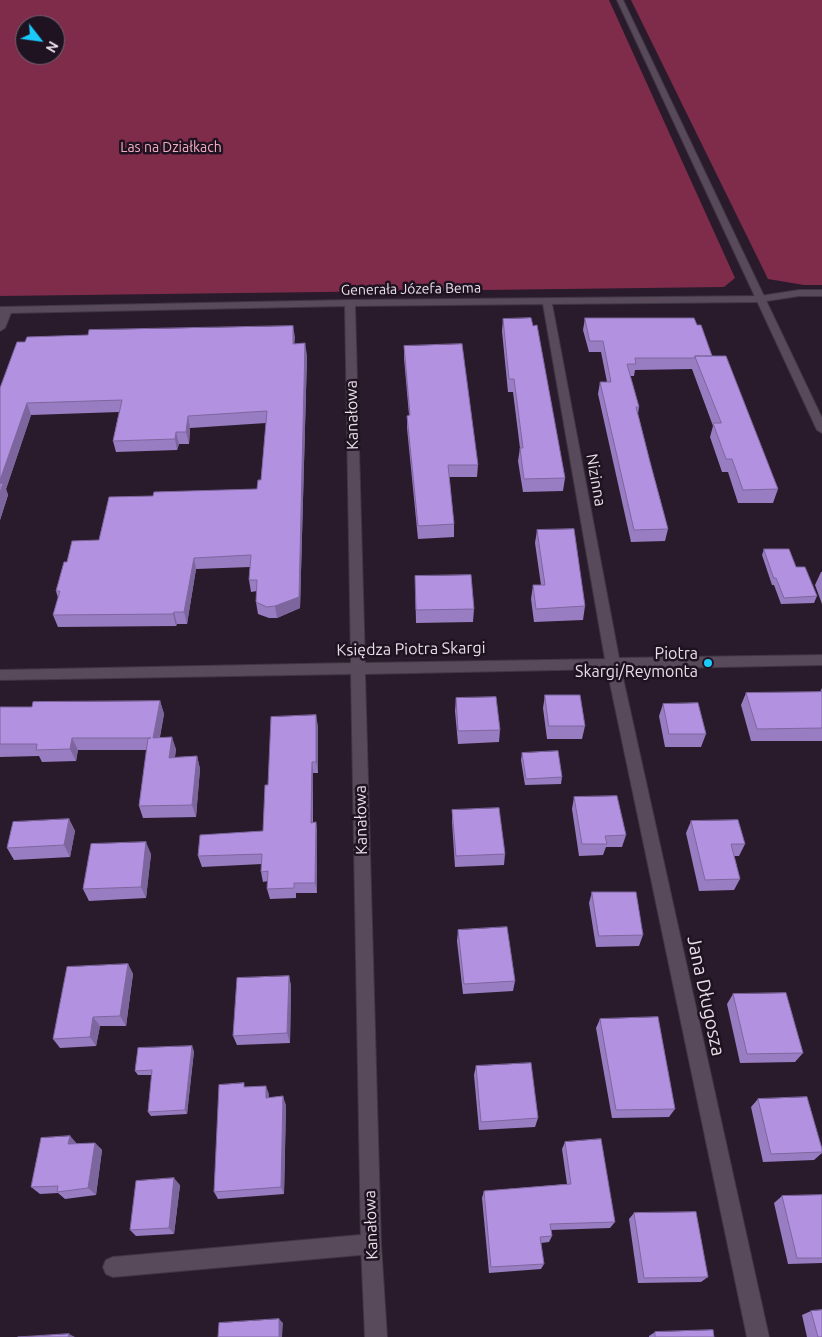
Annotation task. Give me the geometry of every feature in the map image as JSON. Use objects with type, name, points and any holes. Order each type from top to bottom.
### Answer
[{"type":"street","points":[[620,0],[822,430]]},
{"type":"street","name":"Generała Józefa Bema","points":[[4,310],[760,299],[799,293],[822,293]]},
{"type":"street","name":"Nizinna","points":[[548,302],[613,665]]},
{"type":"street","name":"Kanałowa","points":[[350,304],[372,1244],[376,1337]]},
{"type":"street","points":[[0,328],[4,310]]},
{"type":"street","name":"Księdza Piotra Skargi","points":[[0,675],[822,660]]},
{"type":"street","name":"Jana Długosza","points":[[613,665],[758,1337]]},
{"type":"street","points":[[113,1267],[372,1244]]},
{"type":"green space","name":"Las na Działkach","points":[[0,0],[609,0],[735,278],[724,287],[0,296]]},
{"type":"green space","points":[[631,0],[822,0],[822,285],[804,285],[768,279]]},
{"type":"building","points":[[531,318],[533,326],[537,325],[565,478],[524,479],[520,448],[523,448],[514,379],[509,379],[503,319]]},
{"type":"building","points":[[585,318],[694,318],[697,325],[701,325],[712,356],[695,356],[695,358],[635,358],[636,364],[627,364],[639,407],[636,407],[668,529],[634,530],[600,382],[611,382],[603,341],[590,341]]},
{"type":"building","points":[[293,326],[293,344],[305,343],[299,597],[267,607],[256,602],[257,580],[249,580],[251,555],[194,558],[184,612],[174,612],[173,614],[53,615],[60,591],[56,591],[64,562],[67,562],[72,541],[99,540],[109,497],[153,496],[154,492],[257,489],[258,480],[261,480],[267,411],[188,416],[186,432],[176,432],[175,439],[113,441],[122,400],[27,403],[0,480],[0,388],[17,342],[25,342],[27,337],[88,335],[89,330]]},
{"type":"building","points":[[462,344],[478,465],[448,465],[454,524],[418,526],[407,416],[410,415],[404,346]]},
{"type":"building","points":[[695,356],[726,356],[778,489],[743,490],[732,459],[726,459],[713,423],[721,423]]},
{"type":"building","points":[[574,529],[585,606],[536,609],[533,585],[545,585],[537,530]]},
{"type":"building","points":[[764,549],[789,549],[796,567],[805,567],[817,596],[784,598],[776,578],[774,578]]},
{"type":"building","points":[[471,575],[474,609],[416,610],[415,576]]},
{"type":"building","points":[[822,692],[822,728],[757,729],[746,693]]},
{"type":"building","points":[[545,695],[580,695],[585,726],[549,726]]},
{"type":"building","points":[[496,697],[500,730],[458,731],[456,698]]},
{"type":"building","points":[[160,701],[153,738],[172,737],[169,758],[197,756],[192,805],[139,806],[148,738],[72,738],[70,749],[36,750],[37,744],[0,744],[0,707],[32,707],[33,702]]},
{"type":"building","points":[[698,703],[706,734],[669,734],[663,704]]},
{"type":"building","points":[[316,715],[316,762],[312,762],[311,823],[316,822],[315,883],[294,883],[294,888],[267,889],[268,871],[261,872],[262,854],[198,856],[200,835],[263,831],[265,785],[268,785],[271,717]]},
{"type":"building","points":[[558,751],[562,777],[526,779],[522,753]]},
{"type":"building","points":[[617,796],[626,835],[605,836],[607,844],[582,844],[574,797]]},
{"type":"building","points":[[499,808],[505,854],[456,856],[452,810]]},
{"type":"building","points":[[69,819],[64,845],[7,848],[13,822]]},
{"type":"building","points":[[738,820],[745,844],[731,844],[740,879],[705,880],[691,821]]},
{"type":"building","points":[[146,842],[141,887],[83,889],[91,844]]},
{"type":"building","points":[[592,892],[636,892],[643,935],[599,936]]},
{"type":"building","points":[[507,927],[515,981],[464,984],[458,930]]},
{"type":"building","points":[[128,964],[120,1016],[93,1017],[90,1037],[53,1039],[67,967]]},
{"type":"building","points":[[289,976],[287,1033],[233,1036],[237,978]]},
{"type":"building","points":[[786,993],[803,1053],[747,1054],[733,994]]},
{"type":"building","points":[[658,1017],[675,1109],[616,1110],[600,1019]]},
{"type":"building","points":[[192,1046],[185,1110],[148,1112],[152,1070],[135,1071],[138,1048]]},
{"type":"building","points":[[531,1063],[538,1118],[481,1122],[476,1066]]},
{"type":"building","points":[[244,1083],[244,1087],[266,1086],[266,1098],[283,1096],[281,1187],[214,1192],[219,1085]]},
{"type":"building","points":[[807,1097],[822,1152],[771,1154],[758,1099]]},
{"type":"building","points":[[70,1136],[68,1144],[95,1143],[88,1188],[57,1192],[58,1186],[31,1187],[41,1138]]},
{"type":"building","points":[[601,1139],[615,1222],[550,1224],[552,1236],[540,1237],[544,1264],[491,1267],[484,1191],[571,1184],[565,1142]]},
{"type":"building","points":[[174,1178],[169,1228],[130,1230],[136,1181]]},
{"type":"building","points":[[822,1195],[822,1258],[797,1258],[782,1196]]},
{"type":"building","points":[[696,1212],[708,1277],[644,1278],[634,1213]]},
{"type":"building","points":[[822,1310],[822,1337],[818,1337],[811,1311]]},
{"type":"building","points":[[279,1319],[279,1337],[218,1337],[219,1323]]},
{"type":"building","points":[[713,1330],[714,1337],[655,1337],[655,1332]]},
{"type":"building","points":[[69,1334],[68,1337],[18,1337]]},
{"type":"place","name":"Piotra Skargi/Reymonta","points":[[708,663]]}]
